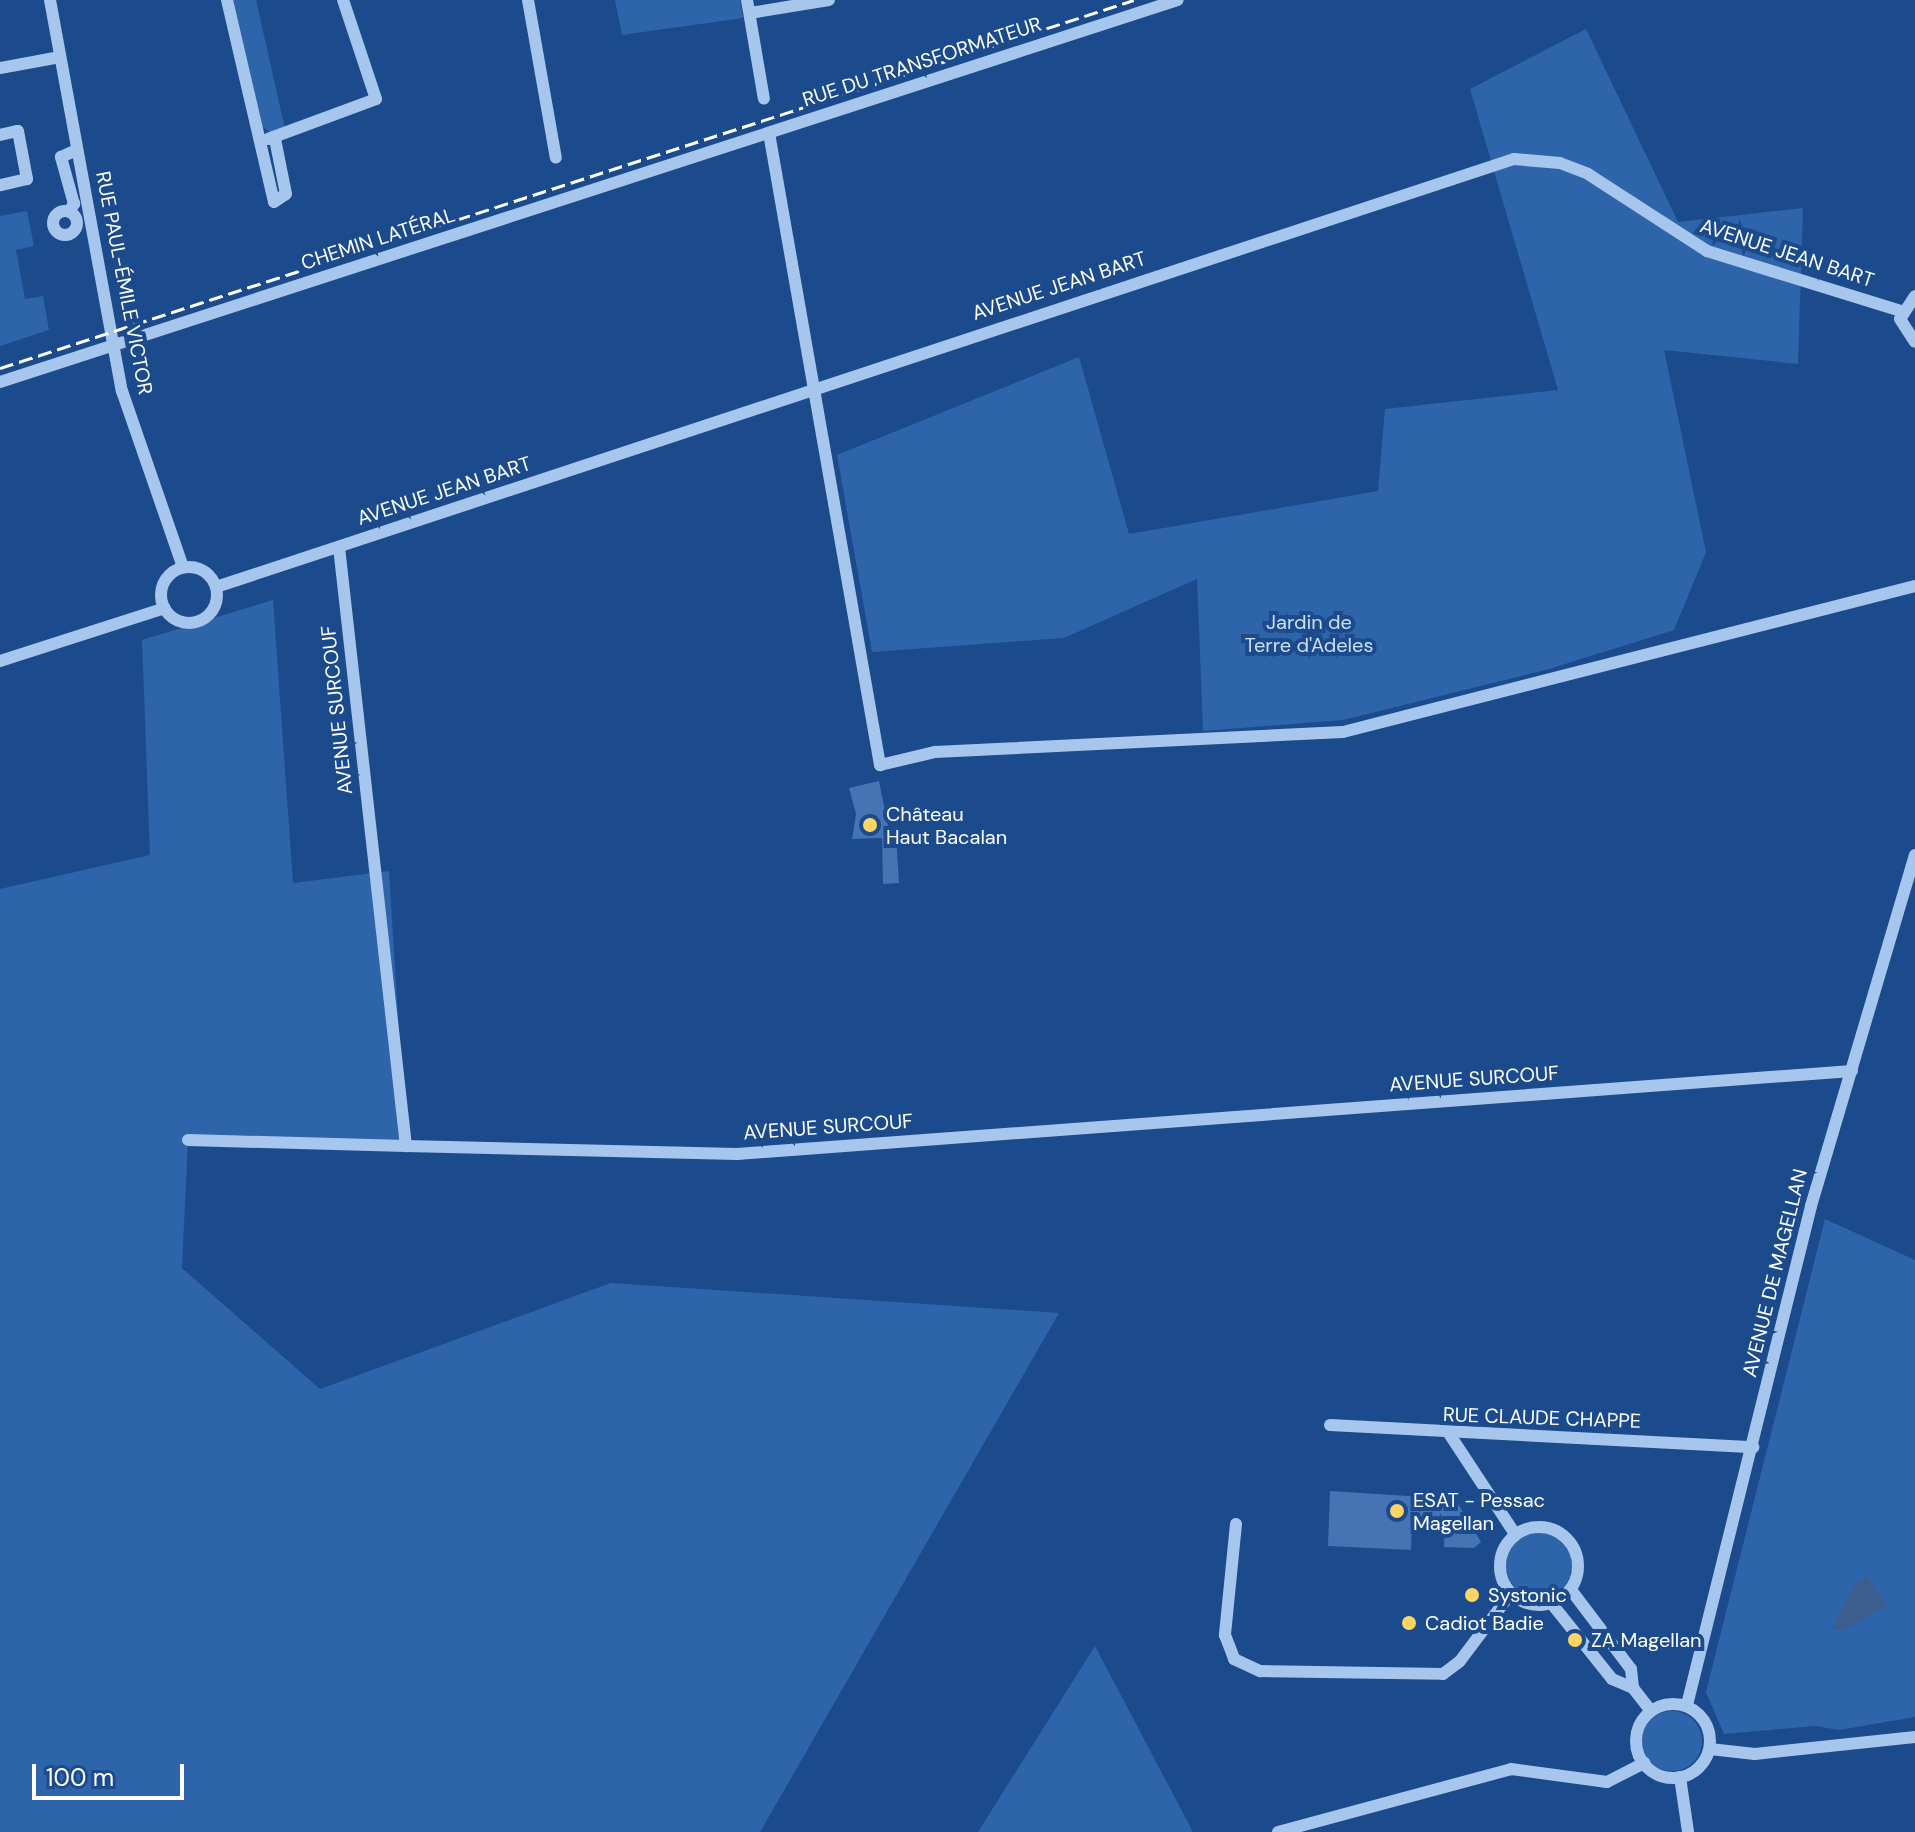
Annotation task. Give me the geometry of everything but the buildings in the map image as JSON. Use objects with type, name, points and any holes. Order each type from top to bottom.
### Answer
[{"type":"street","name":"RUE PAUL-ÉMILE VICTOR","points":[[50,0],[122,391],[183,567]]},
{"type":"street","points":[[227,0],[269,197],[281,201],[286,194],[275,139]]},
{"type":"street","points":[[257,141],[275,139],[376,99],[343,0]]},
{"type":"street","points":[[528,0],[556,158]]},
{"type":"street","points":[[764,99],[749,7],[829,0]]},
{"type":"street","name":"RUE DU TRANSFORMATEUR","points":[[769,133],[1178,0]]},
{"type":"street","points":[[0,68],[60,57]]},
{"type":"street","points":[[0,135],[18,131],[27,179],[0,185]]},
{"type":"street","points":[[769,133],[880,765],[935,752],[1343,732],[1915,586]]},
{"type":"street","name":"CHEMIN LATÉRAL","points":[[0,382],[769,133]]},
{"type":"street","points":[[69,211],[74,204],[61,157],[77,150]]},
{"type":"street","name":"AVENUE JEAN BART","points":[[216,587],[1514,159],[1560,163],[1588,174],[1707,251],[1901,311]]},
{"type":"street","points":[[1915,296],[1901,311],[1902,327],[1915,342]]},
{"type":"street","name":"AVENUE SURCOUF","points":[[339,547],[406,1146],[737,1154],[1852,1071]]},
{"type":"street","points":[[183,567],[200,569],[216,587],[215,604],[204,618],[187,622],[165,608],[164,583],[183,567]]},
{"type":"street","points":[[0,661],[165,608]]},
{"type":"street","name":"AVENUE DE MAGELLAN","points":[[1687,1705],[1811,1206],[1915,855]]},
{"type":"street","points":[[188,1140],[406,1146]]},
{"type":"street","name":"RUE CLAUDE CHAPPE","points":[[1330,1425],[1450,1435],[1753,1447]]},
{"type":"street","points":[[1450,1435],[1515,1534]]},
{"type":"street","points":[[1236,1524],[1225,1635],[1234,1659],[1260,1671],[1443,1674],[1511,1593]]},
{"type":"street","points":[[1535,1526],[1571,1541],[1579,1559],[1571,1590],[1552,1604],[1526,1602],[1511,1593],[1501,1575],[1501,1555],[1515,1534],[1535,1526]]},
{"type":"street","points":[[1571,1590],[1631,1669],[1633,1688]]},
{"type":"street","points":[[1552,1604],[1612,1679],[1633,1688],[1650,1710]]},
{"type":"street","points":[[1668,1703],[1687,1705],[1710,1731],[1710,1749],[1703,1764],[1680,1777],[1652,1773],[1634,1741],[1650,1710],[1668,1703]]},
{"type":"street","points":[[1710,1749],[1755,1754],[1915,1737]]},
{"type":"street","points":[[1278,1832],[1511,1769],[1607,1782],[1644,1763]]},
{"type":"street","points":[[1680,1777],[1688,1832]]},
{"type":"green space","points":[[232,0],[256,0],[285,129],[270,132],[260,125]]},
{"type":"green space","points":[[615,0],[740,0],[743,18],[622,35]]},
{"type":"green space","name":"Jardin de Terre d'Adeles","points":[[1586,29],[1678,222],[1803,208],[1798,364],[1664,350],[1706,552],[1674,630],[1549,669],[1343,720],[1203,731],[1197,579],[1064,638],[872,652],[837,455],[1079,357],[1129,534],[1378,491],[1385,409],[1558,390],[1470,89]]},
{"type":"green space","points":[[27,211],[34,246],[16,250],[25,299],[43,296],[49,330],[0,346],[0,216]]},
{"type":"green space","points":[[273,600],[293,883],[389,871],[406,1146],[188,1140],[182,1268],[320,1389],[611,1283],[1059,1313],[760,1832],[0,1832],[0,889],[150,855],[142,640]]},
{"type":"green space","points":[[1825,1219],[1915,1260],[1915,1717],[1839,1730],[1815,1726],[1724,1734],[1706,1692]]},
{"type":"green space","points":[[1539,1532],[1562,1542],[1572,1565],[1562,1588],[1539,1598],[1516,1588],[1506,1565],[1516,1542]]},
{"type":"green space","points":[[1095,1646],[1193,1832],[978,1832]]},
{"type":"green space","points":[[1672,1711],[1684,1713],[1693,1720],[1700,1729],[1700,1753],[1693,1762],[1684,1769],[1672,1771],[1660,1769],[1651,1762],[1644,1753],[1642,1741],[1644,1729],[1651,1720],[1660,1713]]},
{"type":"shaded area","points":[[1867,1576],[1887,1605],[1844,1630],[1831,1630],[1854,1585]]},
{"type":"railway","points":[[0,368],[1134,0]]},
{"type":"place","name":"Château Haut Bacalan","points":[[870,825]]},
{"type":"place","name":"ESAT - Pessac Magellan","points":[[1397,1511]]},
{"type":"place","name":"Systonic","points":[[1472,1595]]},
{"type":"place","name":"Cadiot Badie","points":[[1409,1623]]},
{"type":"place","name":"ZA Magellan","points":[[1575,1640]]}]
